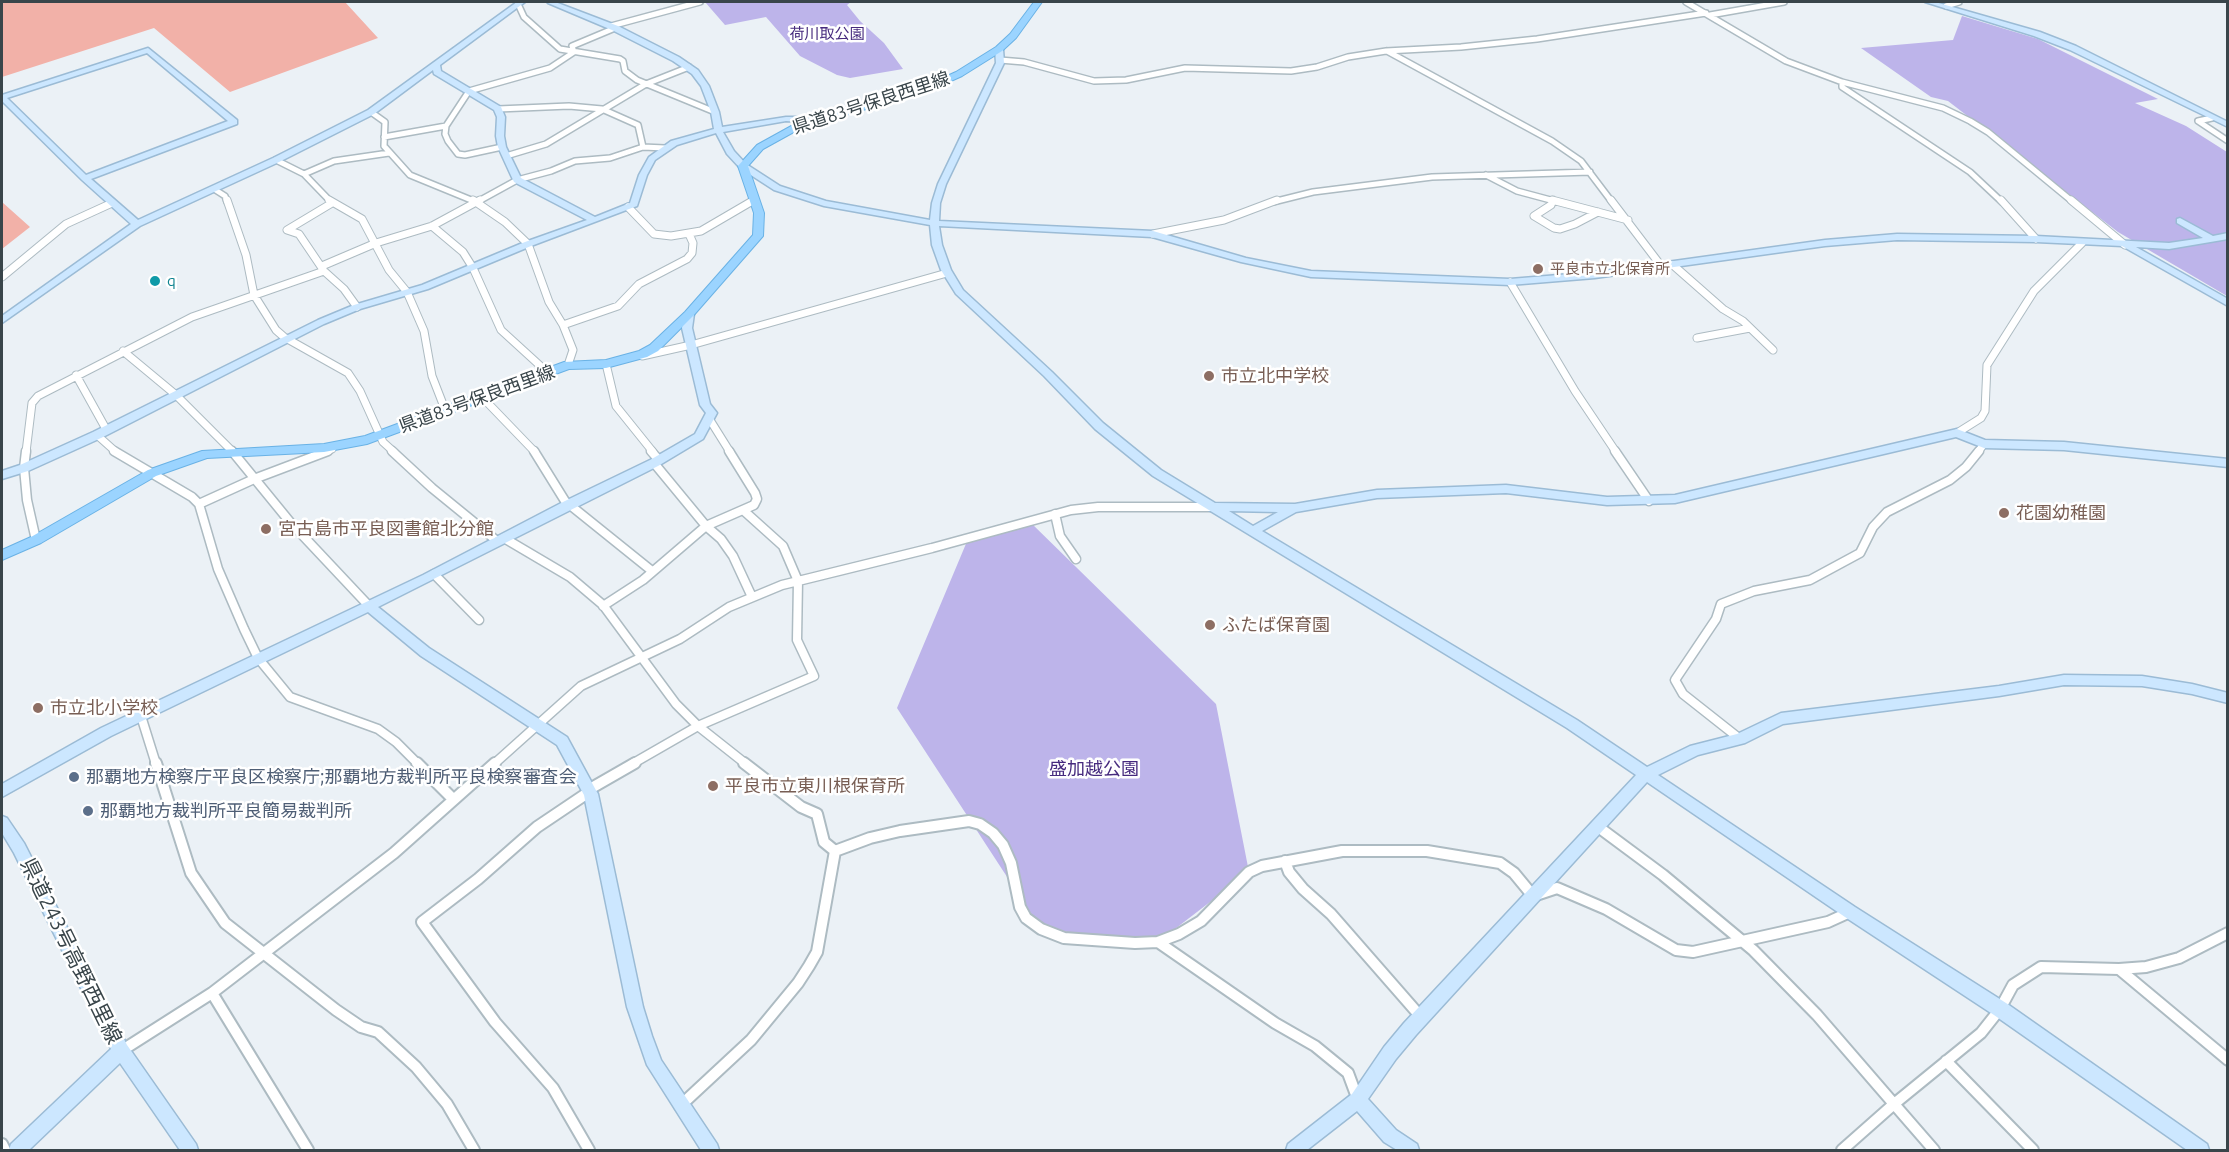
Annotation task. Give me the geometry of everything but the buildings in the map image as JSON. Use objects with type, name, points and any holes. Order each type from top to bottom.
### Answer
[{"type":"main road","name":"県道83号保良西里線","points":[[2,555],[36,540],[152,473],[206,454],[324,448],[379,436],[568,365],[606,364],[636,357],[654,348],[689,314],[758,236],[759,213],[743,166],[752,154],[771,139],[813,121],[928,88],[1000,55],[1034,3]]},
{"type":"street","points":[[550,2],[613,27],[689,67],[705,86],[715,112],[718,129],[730,152],[743,166],[777,188],[824,203],[934,223],[1153,234],[1244,260],[1305,273],[1510,282],[1595,275],[1825,243],[1886,238],[2036,239],[2169,246],[2228,236]]},
{"type":"street","points":[[574,52],[572,46],[613,27],[700,2]]},
{"type":"street","points":[[1686,2],[1786,61],[1842,82],[1943,108],[1970,121],[1988,132],[2125,245],[2228,303]]},
{"type":"street","points":[[1784,2],[1537,39],[1461,47],[1386,51],[1348,57],[1308,69],[1278,71],[1185,68],[1107,81],[1094,81],[1000,55],[964,142],[942,184],[936,203],[934,223],[937,245],[947,273],[959,292],[981,315],[1048,374],[1099,426],[1144,464],[1572,724],[1850,912],[2000,1009],[2201,1150]]},
{"type":"street","points":[[1929,2],[2037,34],[2073,48],[2228,125]]},
{"type":"street","points":[[1946,6],[1959,2]]},
{"type":"street","points":[[2,321],[137,224],[276,160],[371,112],[520,3],[524,17],[560,49],[620,59],[628,74],[646,84],[678,95],[694,105],[715,112]]},
{"type":"street","points":[[85,178],[234,122],[148,50],[2,97],[85,178],[137,224]]},
{"type":"street","points":[[1386,51],[1552,141],[1581,161],[1662,267]]},
{"type":"street","points":[[574,52],[558,64],[541,71],[469,91],[446,126],[445,134],[459,154],[504,152],[546,144],[646,84],[689,67]]},
{"type":"street","points":[[436,65],[437,72],[498,109],[569,106],[602,109],[638,125],[643,147]]},
{"type":"street","points":[[1842,82],[1842,87],[1970,172],[1999,198],[2036,239]]},
{"type":"street","points":[[498,109],[501,117],[500,136],[504,152],[517,180],[596,220]]},
{"type":"street","points":[[371,112],[385,122],[384,146],[410,175],[475,201],[505,222],[528,244],[549,302],[563,325],[573,350],[568,365]]},
{"type":"street","points":[[2212,118],[2198,121],[2228,141]]},
{"type":"street","points":[[2,475],[24,468],[101,432],[357,307],[473,268],[528,244],[628,207],[633,204],[643,175],[652,159],[664,148],[718,129],[786,119],[813,121]]},
{"type":"street","points":[[384,136],[446,126]]},
{"type":"street","points":[[36,540],[27,500],[24,468],[33,403],[38,396],[192,317],[323,268],[376,243],[432,226],[517,180],[575,161],[610,158],[643,147],[664,148]]},
{"type":"street","points":[[304,174],[334,161],[389,153]]},
{"type":"street","points":[[276,160],[304,174],[332,203],[362,219],[389,270],[406,292],[424,331],[432,376],[446,412]]},
{"type":"street","points":[[1153,234],[1224,220],[1286,197],[1313,192],[1432,177],[1590,172]]},
{"type":"street","points":[[1486,175],[1510,188],[1628,220]]},
{"type":"street","points":[[214,189],[225,196],[246,255],[254,295],[276,330],[288,339],[339,366],[348,374],[370,410],[383,442],[432,488],[500,539],[570,577],[603,606],[676,704],[698,726],[801,807],[817,814],[824,842],[835,851]]},
{"type":"street","points":[[628,207],[657,235],[689,234],[708,228],[754,200]]},
{"type":"street","points":[[1553,200],[1551,205],[1534,216],[1554,228],[1564,228],[1598,212]]},
{"type":"street","points":[[2,277],[66,224],[112,203]]},
{"type":"street","points":[[332,203],[286,230],[299,234],[323,268],[344,289],[357,307]]},
{"type":"street","points":[[2180,221],[2212,239]]},
{"type":"street","points":[[432,226],[463,252],[473,268],[501,330],[548,372]]},
{"type":"street","points":[[563,325],[618,306],[639,284],[687,259],[692,253],[693,243],[689,234]]},
{"type":"street","points":[[190,1150],[121,1051],[212,993],[394,853],[581,686],[680,639],[710,619],[752,597],[798,581],[968,539],[1055,514],[1098,507],[1295,508],[1377,494],[1506,489],[1607,501],[1675,499],[1957,433],[1981,418],[1985,411],[1987,365],[2034,291],[2082,243]]},
{"type":"street","points":[[1673,265],[1723,309],[1750,328],[1773,350]]},
{"type":"street","points":[[636,357],[691,345],[947,273]]},
{"type":"street","points":[[1510,282],[1575,391],[1649,501]]},
{"type":"street","points":[[2,791],[106,732],[434,574],[656,461],[699,436],[712,413],[705,405],[691,345],[687,321],[689,314]]},
{"type":"street","points":[[1697,338],[1750,328]]},
{"type":"street","points":[[123,351],[176,395],[232,451],[290,522],[369,606],[434,658],[562,741],[589,791],[607,864],[609,883],[636,1007],[655,1065],[709,1150]]},
{"type":"street","points":[[606,364],[616,406],[706,526],[721,539],[733,556],[752,597]]},
{"type":"street","points":[[76,375],[101,432],[119,455],[192,497],[199,504],[218,569],[258,658],[290,697],[378,729],[396,741],[453,799]]},
{"type":"street","points":[[482,397],[534,450],[569,504],[652,571]]},
{"type":"street","points":[[603,606],[652,571],[706,526],[754,505],[757,499],[710,420]]},
{"type":"street","points":[[1957,433],[1984,444],[2064,446],[2228,463]]},
{"type":"street","points":[[199,504],[254,479],[349,443]]},
{"type":"street","points":[[1740,739],[1683,694],[1675,680],[1716,619],[1721,604],[1754,591],[1810,580],[1860,553],[1873,527],[1887,512],[1950,480],[1965,467],[1984,444]]},
{"type":"street","points":[[1253,531],[1295,508]]},
{"type":"street","points":[[589,1150],[553,1088],[495,1022],[422,922],[478,879],[537,827],[589,791],[698,726],[814,676],[797,640],[798,581],[783,546],[743,510]]},
{"type":"street","points":[[1055,514],[1060,536],[1076,558]]},
{"type":"street","points":[[434,574],[479,621]]},
{"type":"street","points":[[1294,1150],[1358,1100],[1389,1053],[1647,774],[1695,750],[1740,739],[1781,719],[1999,691],[2064,680],[2142,681],[2192,689],[2228,698]]},
{"type":"street","points":[[141,716],[191,873],[225,923],[336,1010],[361,1027],[378,1032],[416,1067],[447,1104],[474,1150]]},
{"type":"street","points":[[835,851],[870,838],[900,831],[969,821],[980,824],[993,833],[1003,845],[1011,863],[1020,908],[1026,918],[1041,929],[1064,938],[1135,943],[1158,942],[1179,934],[1201,921],[1250,872],[1262,866],[1342,851],[1427,851],[1500,863],[1514,873],[1533,896]]},
{"type":"street","name":"県道243号高野西里線","points":[[2,822],[19,848],[121,1051],[17,1150]]},
{"type":"street","points":[[1597,826],[1663,875],[1741,940],[1817,1015],[1934,1150]]},
{"type":"street","points":[[680,1106],[751,1040],[798,983],[817,952],[835,851]]},
{"type":"street","points":[[1285,861],[1289,872],[1303,889],[1331,914],[1421,1017]]},
{"type":"street","points":[[1533,896],[1557,888],[1605,909],[1676,950],[1693,952],[1828,922],[1850,912]]},
{"type":"street","points":[[1842,1150],[1850,1140],[1981,1033],[2000,1009],[2013,985],[2040,967],[2119,969],[2146,967],[2179,958],[2228,933]]},
{"type":"street","points":[[1158,942],[1275,1023],[1315,1046],[1348,1073],[1358,1100],[1390,1136],[1411,1150]]},
{"type":"street","points":[[2119,969],[2228,1060]]},
{"type":"street","points":[[212,993],[308,1150]]},
{"type":"street","points":[[1946,1061],[2033,1150]]},
{"type":"street","points":[[2,1144],[5,1150]]},
{"type":"green space","name":"荷川取公園","points":[[705,2],[851,2],[847,5],[860,21],[884,43],[903,69],[850,78],[837,75],[800,56],[766,17],[725,25]]},
{"type":"green space","points":[[1962,16],[2038,39],[2158,99],[2135,103],[2186,126],[2227,152],[2227,296],[2118,232],[1948,101],[1931,97],[1861,48],[1953,40]]},
{"type":"green space","name":"盛加越公園","points":[[1029,521],[1216,704],[1249,872],[1158,942],[1041,929],[897,708],[968,539]]},
{"type":"shaded area","points":[[2,2],[345,2],[378,38],[230,92],[154,28],[2,77]]},
{"type":"shaded area","points":[[2,202],[30,227],[2,249]]},
{"type":"place","name":"平良市立北保育所","points":[[1538,269]]},
{"type":"place","name":"q","points":[[155,281]]},
{"type":"place","name":"市立北中学校","points":[[1209,376]]},
{"type":"place","name":"花園幼稚園","points":[[2004,513]]},
{"type":"place","name":"宮古島市平良図書館北分館","points":[[266,529]]},
{"type":"place","name":"ふたば保育園","points":[[1210,625]]},
{"type":"place","name":"市立北小学校","points":[[38,708]]},
{"type":"place","name":"那覇地方検察庁平良区検察庁;那覇地方裁判所平良検察審査会","points":[[74,777]]},
{"type":"place","name":"平良市立東川根保育所","points":[[713,786]]},
{"type":"place","name":"那覇地方裁判所平良簡易裁判所","points":[[88,811]]}]
